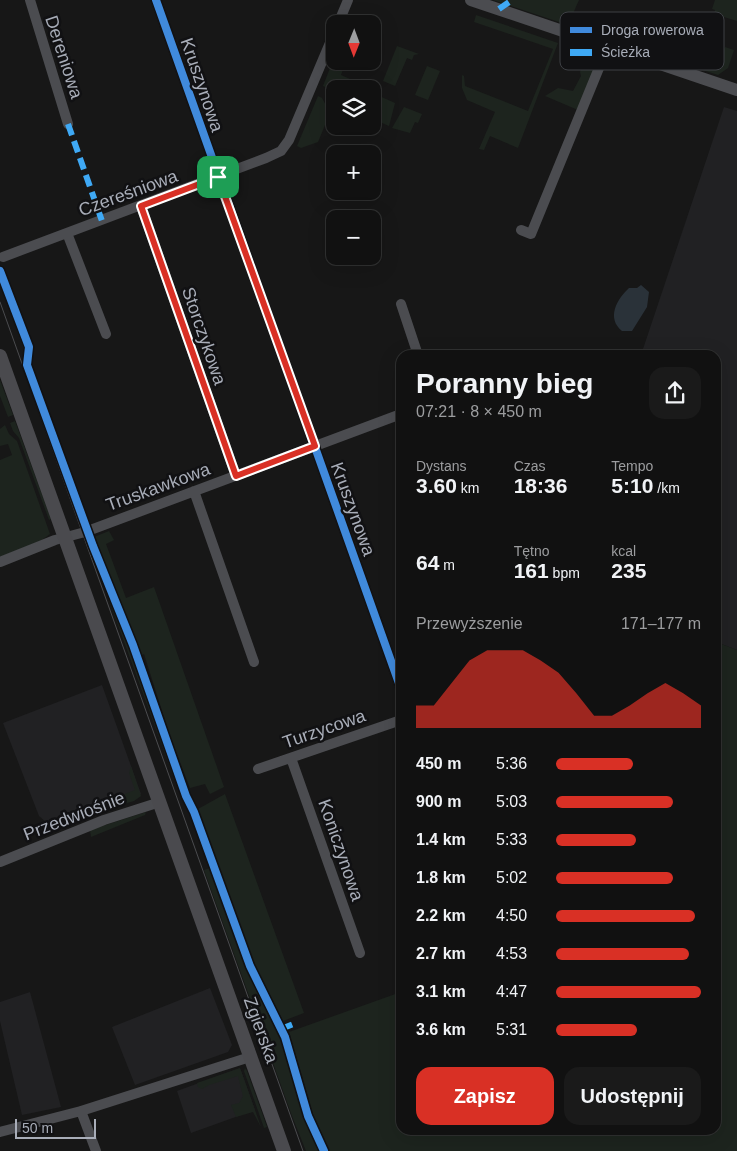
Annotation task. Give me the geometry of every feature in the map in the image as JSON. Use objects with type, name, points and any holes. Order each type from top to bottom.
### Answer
[{"type":"main road","name":"Zgierska","points":[[0,356],[284,1151]]},
{"type":"street","name":"Dereniowa","points":[[30,0],[68,124]]},
{"type":"street","name":"Kruszynowa","points":[[156,0],[396,675]]},
{"type":"street","points":[[342,15],[348,0]]},
{"type":"street","points":[[471,0],[560,30]]},
{"type":"street","name":"Czereśniowa","points":[[2,257],[281,152],[287,145],[326,52]]},
{"type":"street","points":[[521,230],[531,234],[598,70]]},
{"type":"street","points":[[678,70],[737,90]]},
{"type":"street","name":"Storczykowa","points":[[141,206],[236,476]]},
{"type":"street","points":[[66,233],[106,334]]},
{"type":"street","points":[[401,304],[416,350]]},
{"type":"street","name":"Truskawkowa","points":[[0,562],[396,416]]},
{"type":"street","points":[[194,491],[254,662]]},
{"type":"street","name":"Turzycowa","points":[[258,769],[396,722]]},
{"type":"street","name":"Koniczynowa","points":[[291,758],[360,953]]},
{"type":"street","name":"Przedwiośnie","points":[[0,862],[104,820],[160,802]]},
{"type":"street","points":[[0,1132],[81,1111],[250,1057]]},
{"type":"street","points":[[81,1111],[96,1151]]},
{"type":"shaded area","points":[[493,0],[579,0],[574,12],[560,12],[560,22]]},
{"type":"shaded area","points":[[715,0],[737,0],[737,21],[724,17],[724,12],[714,12],[715,10],[712,9]]},
{"type":"shaded area","points":[[476,15],[558,43],[518,148],[490,136],[484,150],[479,149],[495,112],[467,100],[462,88],[462,75],[464,76],[465,86],[528,111],[553,49],[474,22]]},
{"type":"shaded area","points":[[397,46],[419,54],[414,55],[412,60],[407,58],[395,86],[383,81]]},
{"type":"shaded area","points":[[725,47],[734,50],[728,68],[718,75],[703,70],[724,70]]},
{"type":"shaded area","points":[[427,66],[440,71],[428,100],[415,95]]},
{"type":"shaded area","points":[[329,70],[343,70],[341,75],[350,79],[326,80],[326,87],[323,86]]},
{"type":"shaded area","points":[[581,70],[594,70],[578,110],[545,96],[558,88],[573,91],[581,76]]},
{"type":"shaded area","points":[[318,96],[322,98],[326,106],[326,123],[318,142],[301,148],[297,146]]},
{"type":"shaded area","points":[[381,97],[395,103],[389,126],[381,122]]},
{"type":"shaded area","points":[[404,107],[422,114],[418,123],[415,122],[410,133],[392,128]]},
{"type":"shaded area","points":[[724,107],[737,111],[737,650],[721,644],[721,350],[643,350]]},
{"type":"shaded area","points":[[0,277],[28,348],[27,359],[0,283]]},
{"type":"shaded area","points":[[641,285],[649,292],[647,307],[632,331],[622,331],[617,326],[614,315],[617,303],[629,288],[637,288]]},
{"type":"shaded area","points":[[0,380],[13,415],[8,417],[0,396]]},
{"type":"shaded area","points":[[15,421],[51,519],[49,520],[19,438],[13,431],[10,423]]},
{"type":"shaded area","points":[[5,425],[9,434],[17,441],[50,534],[42,540],[0,557],[0,460],[12,455],[8,444],[0,446],[0,429]]},
{"type":"shaded area","points":[[109,531],[114,540],[106,544],[126,598],[154,587],[224,787],[210,794],[205,784],[190,788],[171,739],[144,654],[142,655],[94,537]]},
{"type":"shaded area","points":[[86,537],[109,586],[176,775],[173,776]]},
{"type":"shaded area","points":[[721,644],[737,650],[737,1151],[330,1151],[313,1114],[289,1032],[396,994],[396,1135],[721,1135]]},
{"type":"shaded area","points":[[102,685],[141,794],[53,828],[39,816],[3,723]]},
{"type":"shaded area","points":[[131,766],[141,796],[134,801],[96,812],[92,807],[135,790],[129,773]]},
{"type":"shaded area","points":[[225,794],[304,1013],[283,1021],[254,963],[198,809]]},
{"type":"shaded area","points":[[146,812],[145,815],[91,837],[90,830]]},
{"type":"shaded area","points":[[192,812],[248,967],[284,1038],[307,1117],[322,1151],[306,1151],[292,1116],[204,870],[210,868]]},
{"type":"shaded area","points":[[210,988],[232,1045],[228,1052],[135,1085],[112,1027]]},
{"type":"shaded area","points":[[30,992],[61,1107],[22,1115],[0,1021],[0,1002]]},
{"type":"shaded area","points":[[240,1068],[255,1110],[191,1133],[177,1091]]},
{"type":"shaded area","points":[[240,1068],[261,1127],[253,1112],[236,1117],[231,1105],[239,1103],[243,1096],[238,1076],[202,1089],[198,1087],[197,1083]]},
{"type":"shaded area","points":[[245,1068],[267,1127],[264,1128],[244,1071]]},
{"type":"tram line","points":[[0,302],[303,1151]]},
{"type":"marked path","points":[[499,9],[512,0]]},
{"type":"marked path","points":[[68,124],[102,221]]},
{"type":"marked path","points":[[281,1029],[296,1023]]},
{"type":"cycle path","points":[[156,0],[396,675]]},
{"type":"cycle path","points":[[0,271],[29,347],[27,365],[93,546],[133,645],[186,796],[194,812],[250,966],[285,1037],[308,1116],[324,1151]]},
{"type":"route","points":[[218,177],[315,446],[236,476],[141,206],[218,177]]}]
